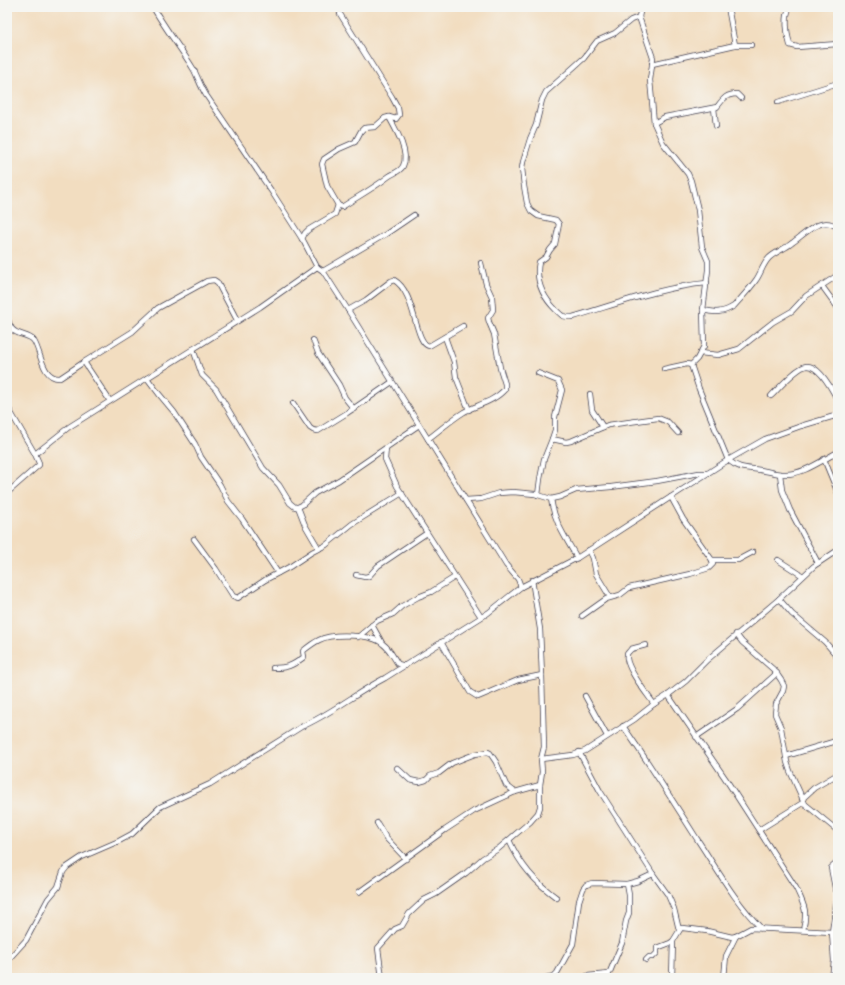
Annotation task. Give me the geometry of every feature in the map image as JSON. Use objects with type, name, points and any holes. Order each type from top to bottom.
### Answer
[{"type":"street","points":[[153,7],[194,70],[206,95],[272,192],[318,267],[348,310],[506,565],[518,579],[521,587]]},
{"type":"street","points":[[641,7],[639,17],[653,58],[650,80],[654,123],[662,143],[688,174],[691,181],[698,210],[702,247],[708,261],[707,283],[703,310],[704,346],[697,360],[691,365],[686,364],[664,369]]},
{"type":"street","points":[[728,7],[735,45]]},
{"type":"street","points":[[790,7],[787,12],[790,45],[797,47],[838,44]]},
{"type":"street","points":[[340,14],[398,108],[399,115],[396,120],[389,117],[385,118],[375,127],[364,128],[355,142],[339,149],[322,162],[327,186],[338,205],[342,207],[403,167],[405,160],[400,136],[389,117]]},
{"type":"street","points":[[639,17],[631,20],[615,33],[597,41],[584,58],[546,92],[542,100],[522,168],[528,207],[534,214],[556,220],[559,224],[555,244],[546,257],[539,262],[538,273],[541,287],[547,299],[563,316],[573,317],[664,289],[689,284],[707,283]]},
{"type":"street","points":[[652,64],[735,45],[751,45]]},
{"type":"street","points":[[778,102],[838,82]]},
{"type":"street","points":[[654,123],[665,117],[717,107],[723,99],[730,94],[737,94],[741,98]]},
{"type":"street","points":[[714,108],[716,126]]},
{"type":"street","points":[[302,239],[308,230],[335,214],[338,205]]},
{"type":"street","points":[[322,271],[386,234],[414,215]]},
{"type":"street","points":[[703,310],[716,313],[730,309],[734,306],[755,281],[768,258],[807,231],[819,224],[826,223],[838,228]]},
{"type":"street","points":[[428,439],[459,416],[496,397],[505,389],[494,334],[488,318],[493,310],[492,297],[486,284],[481,263]]},
{"type":"street","points":[[35,454],[69,427],[237,320],[260,307],[318,267]]},
{"type":"street","points":[[700,353],[718,355],[739,349],[773,322],[792,311],[803,299],[838,275]]},
{"type":"street","points":[[7,317],[13,330],[30,337],[34,341],[46,370],[52,376],[60,378],[132,332],[158,308],[210,279],[217,282],[237,320]]},
{"type":"street","points":[[348,310],[366,300],[394,280],[404,289],[422,342],[425,346],[429,346],[463,326]]},
{"type":"street","points":[[822,286],[838,308]]},
{"type":"street","points":[[445,337],[454,362],[456,376],[469,410]]},
{"type":"street","points":[[313,340],[318,353],[339,385],[348,403],[354,409]]},
{"type":"street","points":[[193,349],[202,375],[216,389],[263,468],[279,485],[290,503],[298,508],[304,525],[319,549]]},
{"type":"street","points":[[84,362],[110,401]]},
{"type":"street","points":[[691,365],[699,389],[728,460],[735,465],[742,468],[780,474],[792,474],[801,472],[838,452]]},
{"type":"street","points":[[771,396],[784,382],[801,368],[809,366],[817,371],[826,380],[838,400]]},
{"type":"street","points":[[538,373],[558,381],[561,384],[562,390],[555,417],[552,439],[544,459],[538,495]]},
{"type":"street","points":[[147,378],[174,412],[228,500],[278,573]]},
{"type":"street","points":[[293,403],[310,428],[316,431],[354,409],[392,382]]},
{"type":"street","points":[[590,394],[592,410],[603,427]]},
{"type":"street","points":[[7,406],[39,463],[39,465],[7,493]]},
{"type":"street","points":[[7,411],[35,454]]},
{"type":"street","points":[[7,961],[26,940],[48,899],[58,887],[63,872],[67,867],[82,857],[132,834],[160,808],[210,784],[301,727],[314,721],[369,686],[405,666],[481,617],[530,581],[577,558],[728,460],[765,439],[838,415]]},
{"type":"street","points":[[552,439],[566,442],[603,427],[620,422],[658,418],[668,422],[678,433]]},
{"type":"street","points":[[298,508],[315,493],[340,480],[419,425]]},
{"type":"street","points":[[386,448],[385,459],[402,493],[481,617]]},
{"type":"street","points":[[376,455],[385,459]]},
{"type":"street","points":[[824,459],[838,493]]},
{"type":"street","points":[[466,500],[499,493],[526,492],[551,499],[576,490],[611,487],[657,481],[699,473],[708,473]]},
{"type":"street","points":[[780,474],[782,490],[790,510],[818,563]]},
{"type":"street","points":[[194,539],[235,598],[240,597],[253,587],[326,545],[352,524],[402,493]]},
{"type":"street","points":[[582,616],[610,597],[620,595],[632,587],[690,574],[709,568],[713,564],[712,560],[683,519],[671,498]]},
{"type":"street","points":[[551,499],[556,521],[577,558]]},
{"type":"street","points":[[356,575],[365,577],[369,576],[378,566],[427,533]]},
{"type":"street","points":[[589,550],[593,558],[596,574],[610,597]]},
{"type":"street","points":[[541,759],[573,755],[585,751],[668,695],[736,634],[779,599],[818,563],[838,550]]},
{"type":"street","points":[[712,560],[738,560],[753,552]]},
{"type":"street","points":[[778,560],[803,576]]},
{"type":"street","points":[[358,637],[382,618],[393,614],[411,600],[431,592],[455,577]]},
{"type":"street","points":[[518,579],[530,581]]},
{"type":"street","points":[[382,978],[378,948],[383,941],[395,929],[402,926],[409,914],[424,900],[436,894],[466,873],[483,858],[495,851],[530,822],[538,813],[540,807],[540,785],[542,772],[541,759],[544,747],[542,675],[540,629],[530,581]]},
{"type":"street","points":[[779,599],[792,614],[825,642],[838,656]]},
{"type":"street","points":[[372,625],[398,664],[405,666]]},
{"type":"street","points":[[736,634],[742,642],[777,673],[781,680],[784,686],[776,704],[775,714],[783,736],[790,771],[803,800],[813,811],[838,831]]},
{"type":"street","points":[[273,668],[290,666],[304,657],[303,651],[321,640],[340,636],[368,637],[382,642]]},
{"type":"street","points":[[442,642],[470,692],[478,697],[518,680],[542,675]]},
{"type":"street","points":[[646,645],[631,649],[627,654],[627,661],[631,670],[654,704]]},
{"type":"street","points":[[696,737],[737,709],[777,673]]},
{"type":"street","points":[[668,695],[759,830],[796,888],[804,904],[806,918],[803,930]]},
{"type":"street","points":[[585,696],[607,736]]},
{"type":"street","points":[[623,726],[661,781],[726,884],[747,914],[761,928]]},
{"type":"street","points":[[786,756],[833,742],[838,738]]},
{"type":"street","points":[[397,768],[410,780],[419,782],[426,780],[452,763],[476,754],[488,752],[496,762],[506,785],[514,792]]},
{"type":"street","points":[[579,752],[600,791],[653,874],[668,894],[674,909],[679,930]]},
{"type":"street","points":[[759,830],[803,800],[814,788],[838,774]]},
{"type":"street","points":[[359,892],[444,830],[474,811],[514,792],[540,785]]},
{"type":"street","points":[[377,823],[386,838],[406,859]]},
{"type":"street","points":[[509,840],[513,849],[532,878],[557,898]]},
{"type":"street","points":[[832,978],[836,958],[832,932],[835,888],[831,868],[838,862]]},
{"type":"street","points":[[546,978],[555,977],[573,944],[582,889],[589,883],[627,884],[653,874]]},
{"type":"street","points":[[585,978],[587,976],[609,974],[622,943],[629,913],[629,894],[627,884]]},
{"type":"street","points":[[646,960],[649,957],[653,957],[657,953],[657,948],[670,944],[679,930],[684,928],[732,936],[736,936],[751,928],[832,932]]},
{"type":"street","points":[[724,978],[726,956],[736,936]]},
{"type":"street","points":[[672,978],[673,941]]}]
